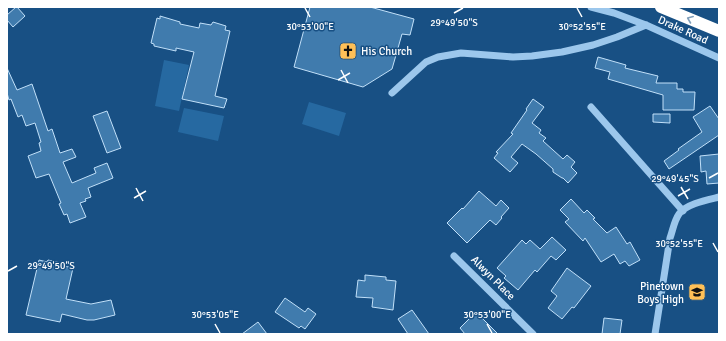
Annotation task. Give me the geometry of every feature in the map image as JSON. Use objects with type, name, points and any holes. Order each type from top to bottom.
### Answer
[{"type":"highway","points":[[661,7],[719,31]]},
{"type":"street","name":"Drake Road","points":[[591,7],[614,13],[646,25],[719,58]]},
{"type":"street","points":[[392,93],[426,62],[438,57],[461,53],[512,57],[562,52],[593,45],[646,25]]},
{"type":"street","points":[[591,107],[683,211]]},
{"type":"street","points":[[655,334],[670,238],[676,222],[680,214],[690,206],[719,197]]},
{"type":"street","name":"Alwyn Place","points":[[454,256],[533,334]]},
{"type":"shaded area","points":[[164,60],[189,65],[179,111],[155,106]]},
{"type":"shaded area","points":[[309,102],[346,113],[339,136],[302,124]]},
{"type":"shaded area","points":[[184,108],[224,116],[218,141],[178,132]]},
{"type":"building","points":[[16,7],[25,16],[13,27],[7,20],[7,15]]},
{"type":"building","name":"His Church","points":[[310,7],[370,7],[414,19],[410,35],[402,34],[392,69],[363,87],[294,67]]},
{"type":"building","points":[[160,16],[180,22],[180,24],[199,28],[200,23],[211,25],[213,22],[226,26],[225,30],[230,31],[215,96],[227,99],[224,108],[182,99],[194,52],[176,48],[176,51],[154,46],[154,44],[151,43],[157,18],[160,19]]},
{"type":"building","points":[[598,57],[626,65],[625,68],[658,76],[656,83],[677,83],[677,89],[683,89],[683,92],[695,92],[694,110],[663,110],[663,95],[608,79],[610,72],[595,68]]},
{"type":"building","points":[[7,68],[17,90],[32,84],[48,131],[52,129],[60,153],[72,149],[76,157],[63,162],[72,183],[96,173],[94,168],[107,163],[113,178],[88,188],[91,197],[80,203],[86,217],[70,223],[67,214],[64,215],[59,204],[61,203],[49,174],[36,178],[28,156],[41,151],[39,143],[41,142],[35,123],[26,126],[22,115],[18,117],[11,99],[9,100],[7,93]]},
{"type":"building","points":[[533,99],[544,107],[532,123],[541,130],[539,133],[546,138],[543,141],[563,159],[567,155],[575,162],[571,167],[577,173],[568,183],[553,172],[553,169],[536,154],[522,144],[511,157],[518,163],[510,172],[494,158],[498,153],[496,152],[513,134],[511,133]]},
{"type":"building","points":[[710,106],[719,119],[719,135],[669,169],[664,161],[702,132],[693,117]]},
{"type":"building","points":[[107,111],[121,148],[107,153],[93,116]]},
{"type":"building","points":[[653,114],[670,114],[670,123],[653,122]]},
{"type":"building","points":[[719,154],[719,183],[707,184],[706,171],[701,172],[700,156]]},
{"type":"building","points":[[479,191],[496,206],[501,200],[509,208],[496,225],[490,220],[467,243],[447,223],[462,208],[463,209]]},
{"type":"building","points":[[571,199],[584,213],[587,210],[595,218],[593,219],[607,233],[616,227],[627,244],[630,242],[640,260],[629,266],[625,261],[620,264],[614,254],[601,262],[585,238],[583,241],[565,222],[569,219],[560,210]]},
{"type":"building","points":[[552,237],[566,250],[556,260],[551,256],[537,272],[535,270],[518,290],[504,278],[506,276],[497,268],[522,240],[526,244],[530,240],[540,249]]},
{"type":"building","points":[[39,260],[47,262],[48,260],[65,264],[64,266],[73,268],[66,299],[91,304],[111,300],[115,315],[94,320],[87,320],[62,314],[60,322],[26,315]]},
{"type":"building","points":[[567,268],[591,286],[574,308],[572,307],[562,319],[548,308],[557,296],[551,291]]},
{"type":"building","points":[[365,275],[386,277],[386,280],[396,281],[393,310],[372,307],[373,298],[356,297],[358,280],[365,281]]},
{"type":"building","points":[[285,298],[305,312],[308,308],[316,314],[305,329],[301,326],[299,328],[275,312]]},
{"type":"building","points":[[412,310],[429,334],[408,334],[398,319]]},
{"type":"building","points":[[476,312],[498,334],[465,334],[460,328]]},
{"type":"building","points":[[604,318],[622,320],[620,334],[602,334]]},
{"type":"building","points":[[258,322],[267,334],[242,334]]},
{"type":"place","name":"His Church","points":[[348,51]]},
{"type":"place","name":"Pinetown Boys High","points":[[697,292]]}]
